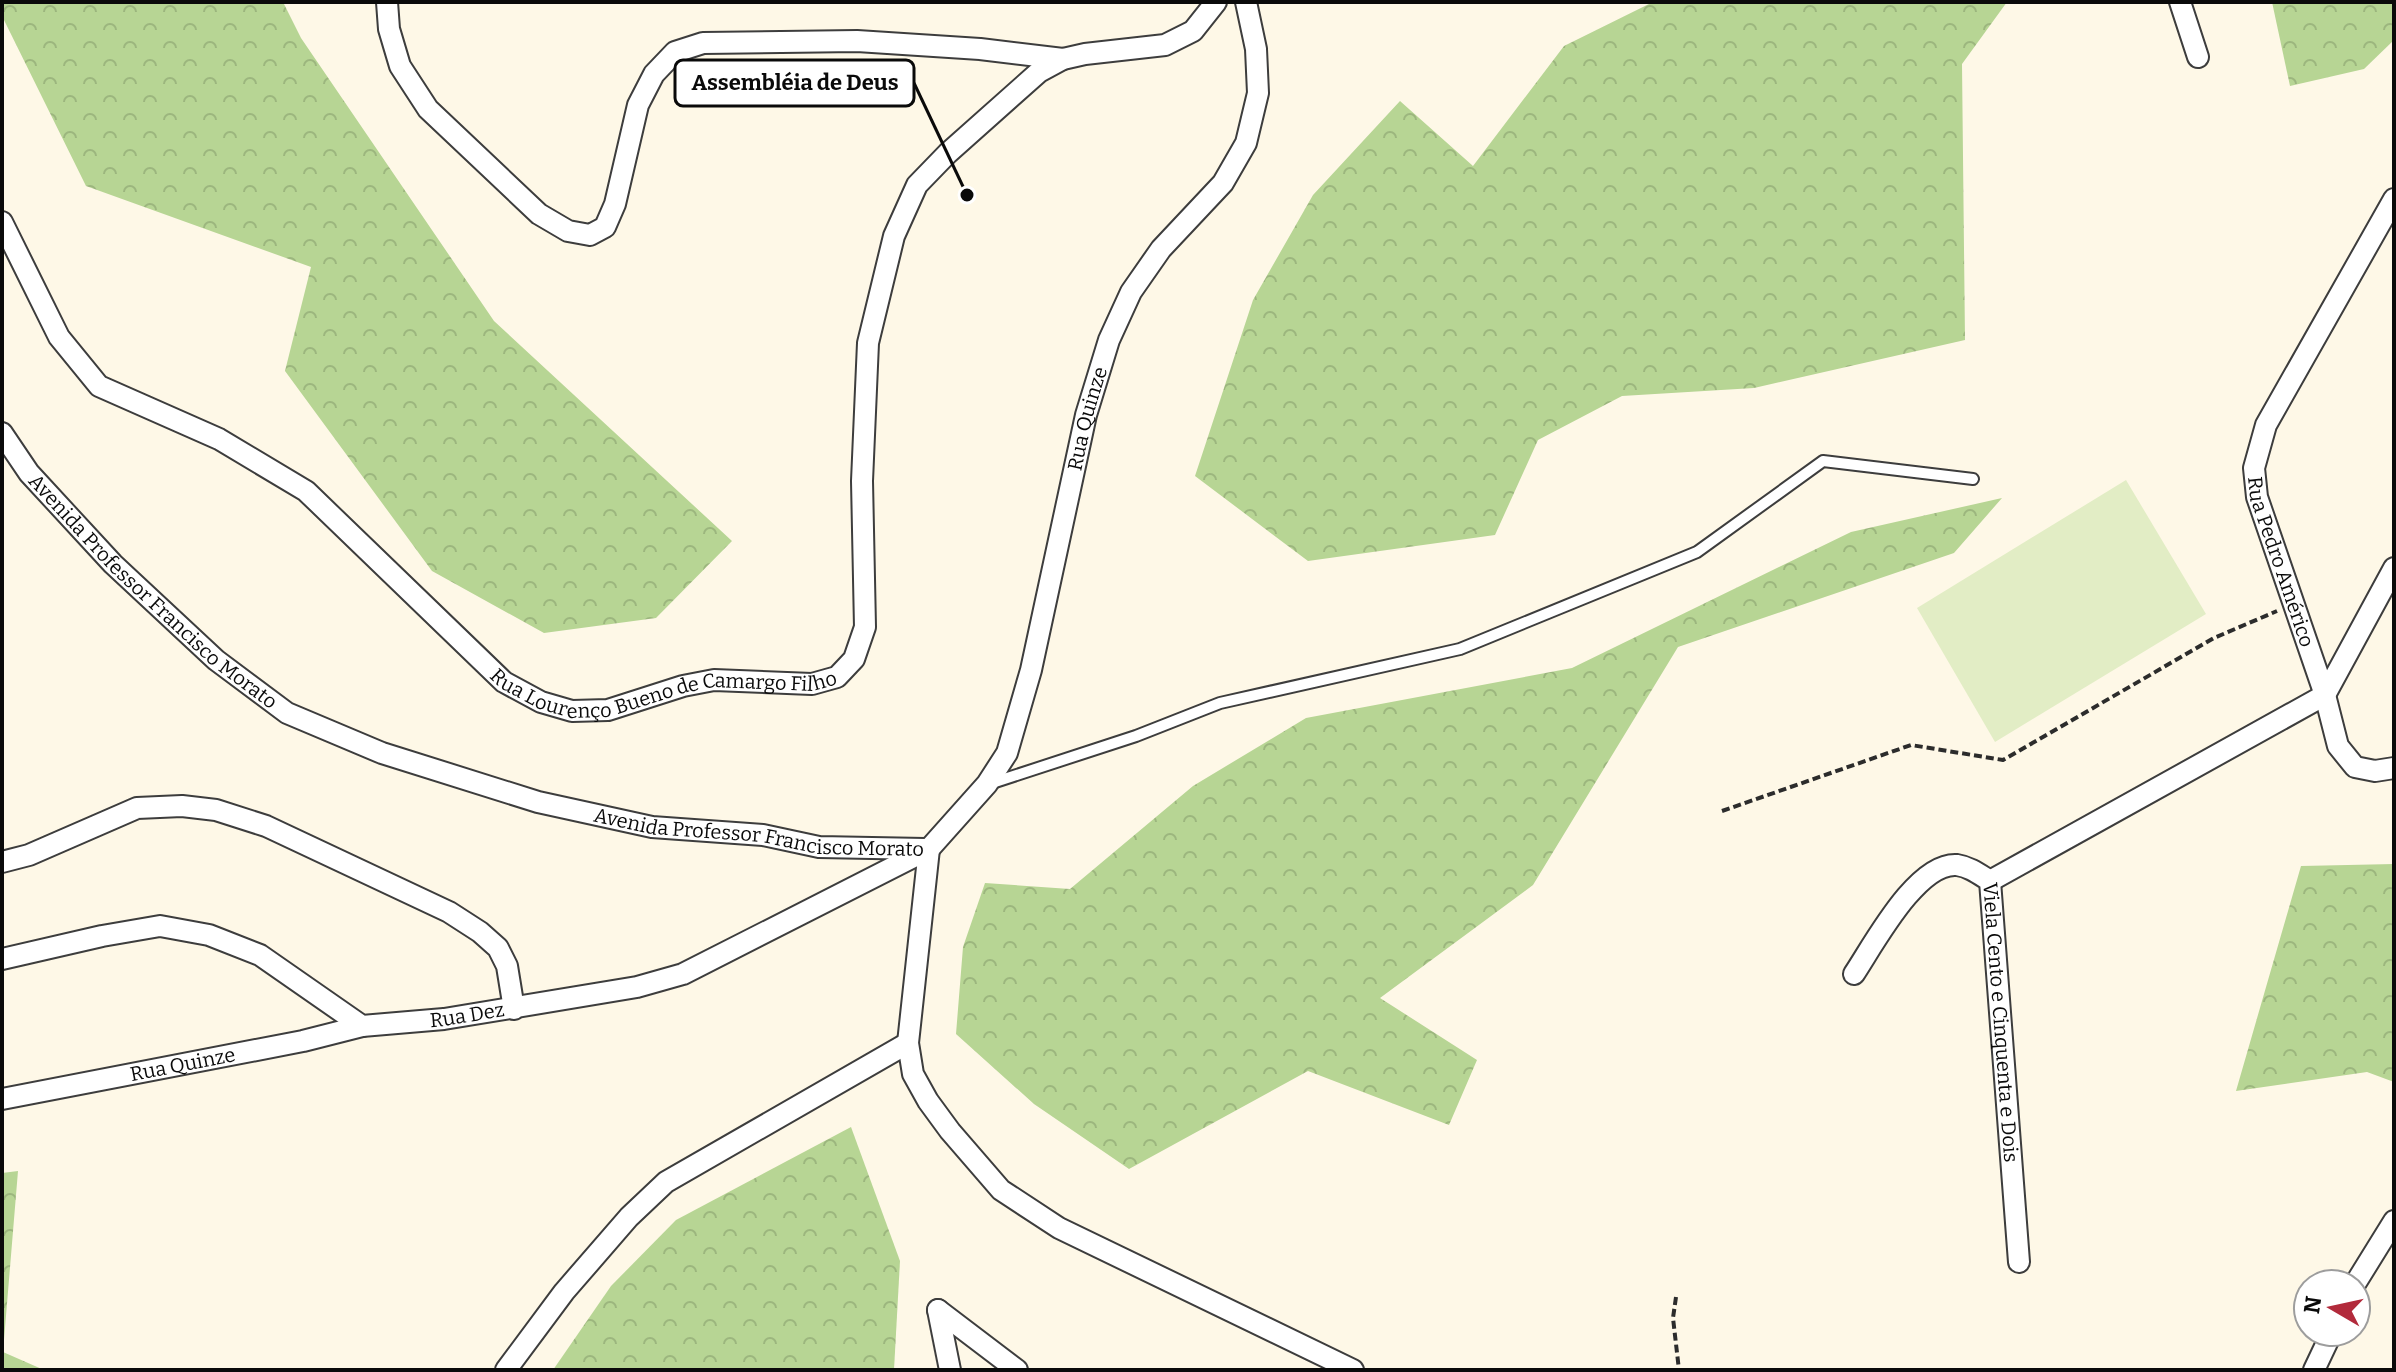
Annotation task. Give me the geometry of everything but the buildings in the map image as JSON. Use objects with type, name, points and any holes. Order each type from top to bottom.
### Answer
[{"type":"street","points":[[387,2],[389,29],[400,66],[428,109],[539,214],[568,231],[590,235],[605,227],[615,204],[638,105],[654,74],[675,52],[703,43],[857,41],[980,49],[1063,59]]},
{"type":"street","name":"Rua Lourenço Bueno de Camargo Filho","points":[[2,222],[59,337],[99,386],[219,439],[306,491],[504,682],[541,702],[572,711],[608,710],[683,686],[714,680],[812,684],[837,677],[854,659],[865,627],[862,481],[868,343],[894,236],[917,185],[948,153],[1039,72],[1063,59],[1165,45],[1193,31],[1216,2]]},
{"type":"street","name":"Rua Quinze","points":[[929,849],[987,784],[1007,753],[1031,670],[1086,415],[1109,340],[1131,292],[1161,249],[1223,183],[1246,143],[1258,93],[1256,49],[1246,2]]},
{"type":"street","points":[[2180,2],[2198,57]]},
{"type":"street","name":"Rua Pedro Américo","points":[[2394,199],[2266,425],[2254,468],[2257,497],[2325,695],[2338,746],[2355,767],[2375,771],[2394,768]]},
{"type":"street","name":"Avenida Professor Francisco Morato","points":[[2,433],[29,473],[113,564],[216,660],[287,713],[382,753],[524,798],[638,824],[763,835],[819,847],[929,849],[908,1043],[913,1074],[950,1131],[1001,1190],[1059,1228],[1353,1370]]},
{"type":"street","points":[[1990,881],[2325,695],[2394,568]]},
{"type":"street","points":[[2,862],[29,855],[137,808],[182,806],[216,810],[266,826],[305,844],[449,912],[480,932],[498,948],[507,966],[514,1009]]},
{"type":"street","name":"Rua Dez","points":[[362,1026],[514,1009],[637,987],[683,974],[929,849]]},
{"type":"street","name":"Viela Cento e Cinquenta e Dois","points":[[1854,974],[1917,883],[1936,869],[1953,865],[1969,868],[1990,881],[2019,1262]]},
{"type":"street","points":[[2,959],[160,926],[209,935],[260,955],[362,1026]]},
{"type":"street","name":"Rua Quinze","points":[[2,1099],[303,1041],[362,1026]]},
{"type":"street","points":[[506,1370],[564,1292],[629,1217],[666,1182],[908,1043]]},
{"type":"street","points":[[2365,1268],[2394,1221]]},
{"type":"street","points":[[950,1370],[938,1310],[1017,1370]]},
{"type":"street","points":[[2314,1370],[2324,1348]]},
{"type":"lane","points":[[987,784],[1136,736],[1220,703],[1460,649],[1697,552],[1823,461],[1973,479]]},
{"type":"path","points":[[1722,811],[1911,745],[2003,760],[2214,638],[2294,604]]},
{"type":"path","points":[[1676,1297],[1673,1318],[1679,1370]]},
{"type":"green space","points":[[2,2],[283,2],[301,38],[494,321],[732,541],[656,618],[544,633],[432,571],[285,371],[311,267],[86,186],[2,16]]},
{"type":"green space","points":[[1653,2],[2007,2],[1962,64],[1965,340],[1754,388],[1622,396],[1538,440],[1495,535],[1308,561],[1195,476],[1253,300],[1313,195],[1400,101],[1473,166],[1564,46]]},
{"type":"green space","points":[[2272,2],[2394,2],[2394,40],[2364,69],[2290,86]]},
{"type":"green space","points":[[2126,480],[2206,614],[1995,742],[1917,608]]},
{"type":"green space","points":[[2002,498],[1954,553],[1678,647],[1533,885],[1380,998],[1477,1060],[1449,1125],[1308,1071],[1129,1169],[1034,1104],[956,1034],[963,947],[985,883],[1070,889],[1193,786],[1306,718],[1572,668],[1851,532]]},
{"type":"green space","points":[[2394,864],[2394,1082],[2367,1072],[2236,1091],[2301,866]]},
{"type":"green space","points":[[851,1127],[900,1261],[894,1370],[553,1370],[611,1286],[676,1220]]},
{"type":"green space","points":[[18,1171],[3,1352],[44,1370],[2,1370],[2,1173]]},
{"type":"place","name":"Assembléia de Deus","points":[[967,195]]}]
